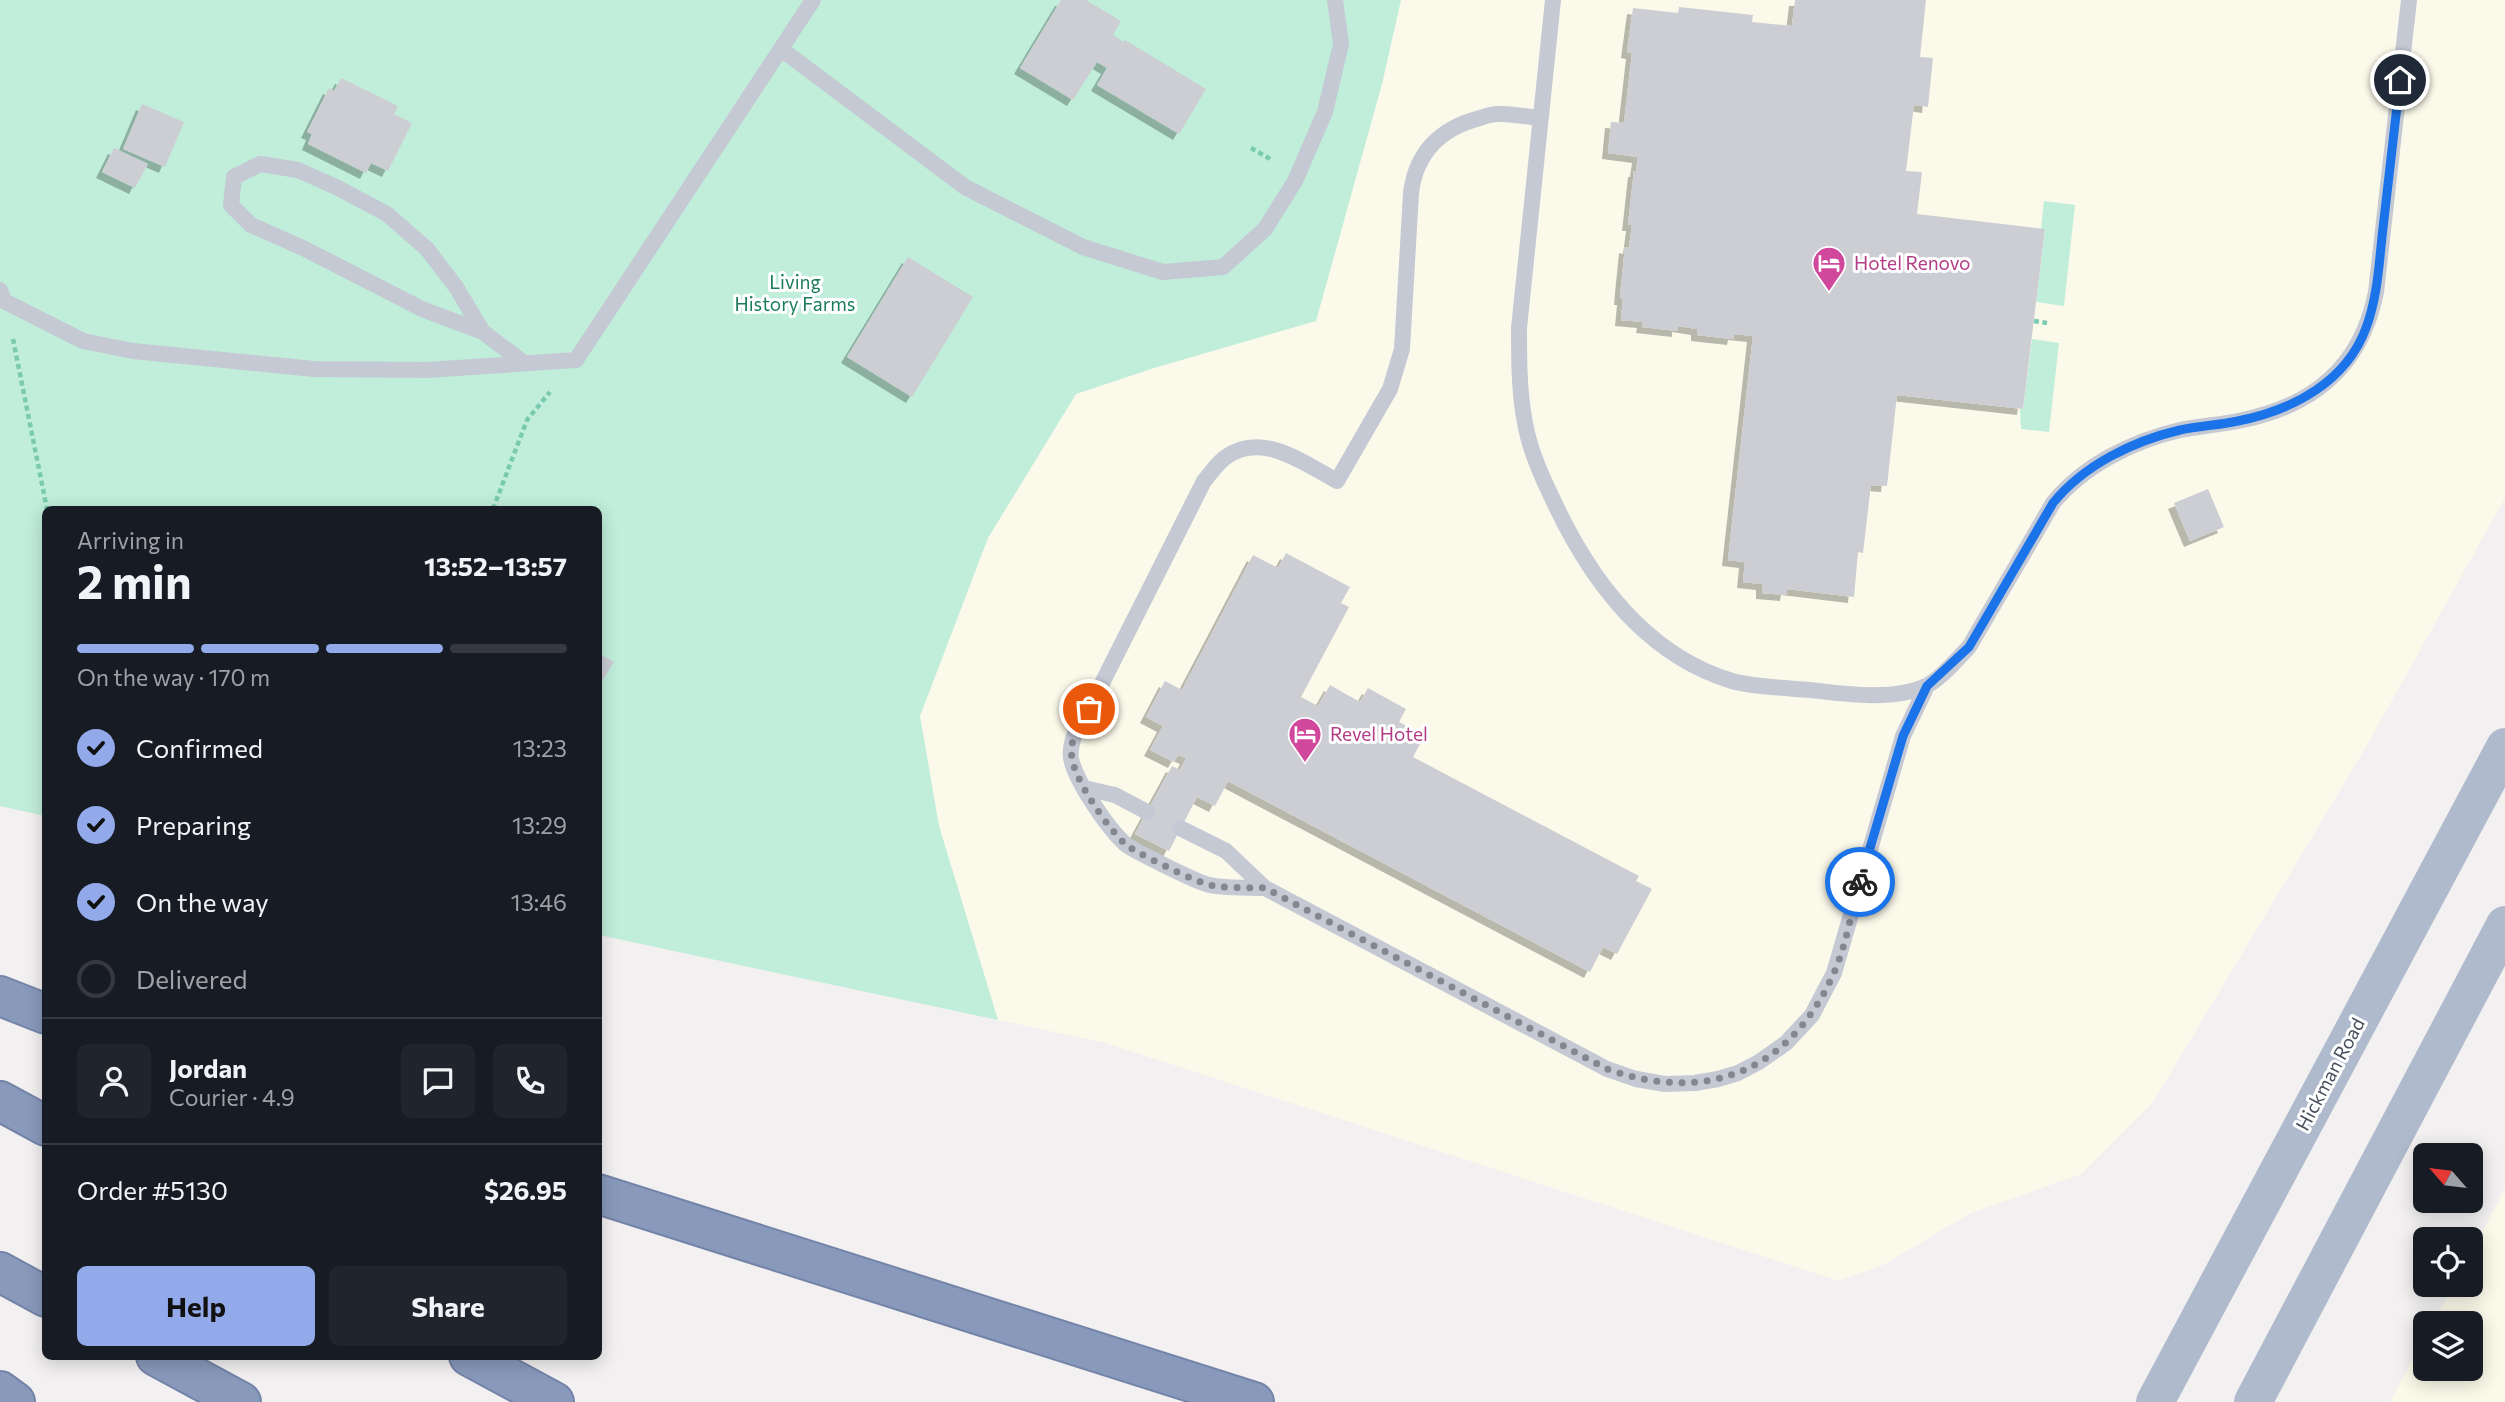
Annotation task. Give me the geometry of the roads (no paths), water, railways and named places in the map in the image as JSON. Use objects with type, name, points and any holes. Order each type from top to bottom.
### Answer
[{"type":"highway","points":[[0,996],[42,1012]]},
{"type":"highway","points":[[0,1101],[42,1124]]},
{"type":"highway","points":[[602,1196],[1254,1402]]},
{"type":"highway","points":[[0,1272],[42,1295]]},
{"type":"highway","points":[[163,1360],[241,1402]]},
{"type":"highway","points":[[476,1360],[554,1402]]},
{"type":"highway","points":[[0,1391],[15,1402]]},
{"type":"main road","name":"Hickman Road","points":[[2155,1402],[2505,747]]},
{"type":"main road","points":[[2253,1402],[2505,925]]},
{"type":"lane","points":[[2,295],[83,341],[133,351],[314,369],[427,369],[576,360],[813,0]]},
{"type":"lane","points":[[781,49],[965,187],[1083,247],[1163,272],[1223,267],[1265,229],[1295,181],[1325,111],[1341,44],[1335,0]]},
{"type":"lane","points":[[1553,0],[1519,328],[1519,382],[1525,424],[1539,471],[1571,538],[1590,569],[1630,617],[1657,641],[1690,662],[1732,681],[1845,695],[1894,694],[1927,686]]},
{"type":"lane","points":[[1180,828],[1226,851],[1265,888],[1607,1069],[1636,1079],[1665,1084],[1695,1083],[1738,1073],[1786,1043],[1812,1015],[1834,973],[1903,736],[1927,686],[1969,647],[2048,512],[2067,486],[2107,458],[2155,438],[2179,431],[2241,421],[2291,405],[2328,382],[2346,363],[2365,330],[2376,292],[2409,0]]},
{"type":"lane","points":[[1265,888],[1208,885],[1127,846],[1105,821],[1084,788],[1072,758],[1072,742],[1078,725],[1089,709],[1204,481],[1219,463],[1239,450],[1260,446],[1271,448],[1337,481],[1371,425],[1390,389],[1402,349],[1412,180],[1423,153],[1434,140],[1451,128],[1470,120],[1495,114],[1541,118]]},
{"type":"lane","points":[[483,332],[456,287],[427,248],[387,214],[298,170],[260,163],[234,177],[231,205],[251,225],[303,248],[422,309],[483,332],[524,363]]},
{"type":"lane","points":[[1084,788],[1115,795],[1147,811]]},
{"type":"place","name":"Hotel Renovo","points":[[1829,293]]},
{"type":"place","name":"Revel Hotel","points":[[1305,764]]},
{"type":"park label","name":"Living History Farms","points":[[795,293]]}]
